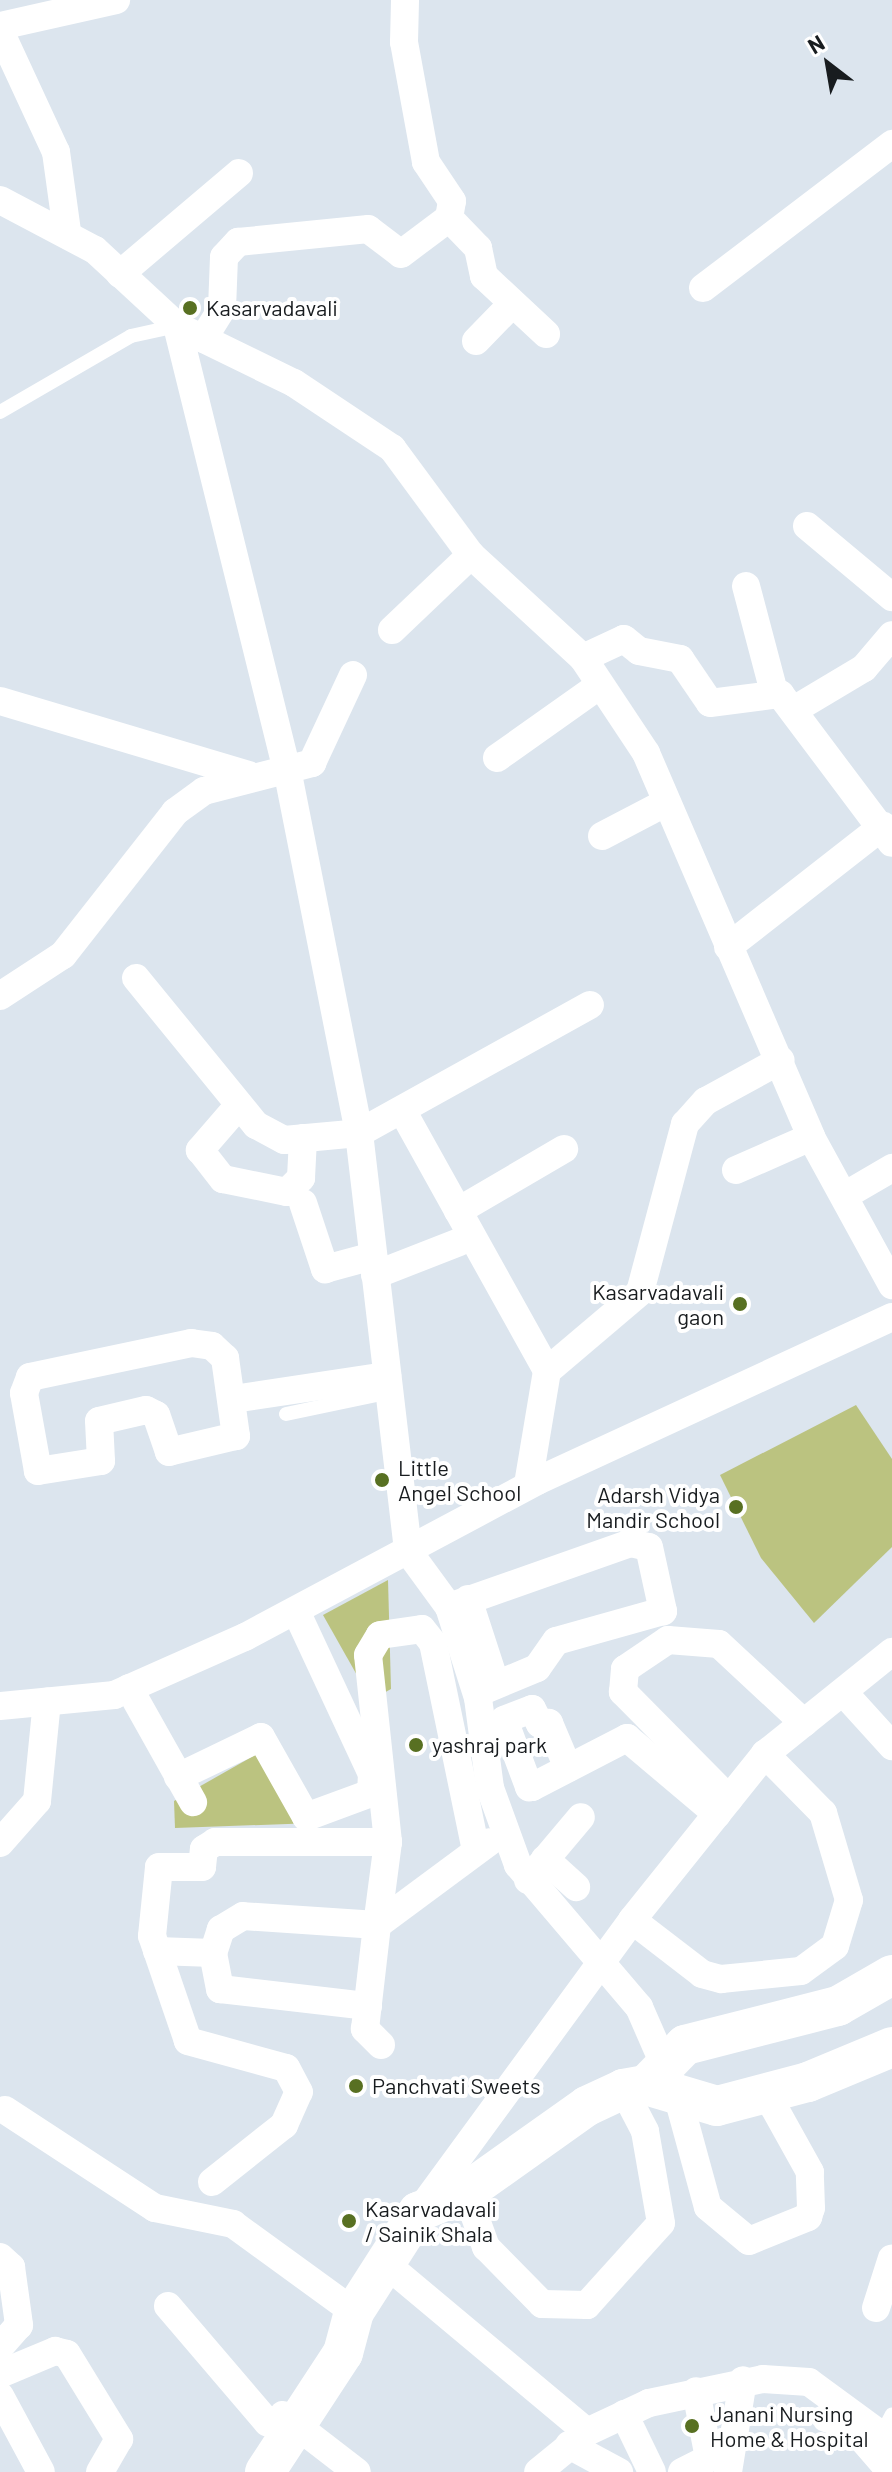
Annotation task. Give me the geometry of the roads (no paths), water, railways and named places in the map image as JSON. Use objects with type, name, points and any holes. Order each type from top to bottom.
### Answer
[{"type":"street","points":[[67,231],[56,152],[0,29],[116,0]]},
{"type":"street","points":[[203,339],[222,309],[224,257],[238,242],[368,229],[401,254],[449,218],[452,201],[426,162],[404,42],[405,0]]},
{"type":"street","points":[[703,288],[892,144]]},
{"type":"street","points":[[120,274],[239,173]]},
{"type":"street","points":[[0,200],[67,231],[177,326],[294,383],[392,448],[471,555],[583,658],[646,753],[728,947],[781,1060],[811,1137],[892,1285]]},
{"type":"street","points":[[449,218],[478,248],[484,276],[546,334]]},
{"type":"street","points":[[476,341],[512,304]]},
{"type":"street","points":[[177,326],[288,774],[359,1133],[408,1551],[458,1611],[487,1689],[504,1834],[536,1870],[639,2007],[653,2084],[708,2207],[749,2241],[808,2217],[811,2208],[810,2172],[766,2093]]},
{"type":"street","points":[[807,526],[892,597]]},
{"type":"street","points":[[392,630],[471,555]]},
{"type":"street","points":[[728,947],[888,835],[797,708],[774,692],[746,586]]},
{"type":"street","points":[[797,708],[864,668],[892,635]]},
{"type":"street","points":[[583,658],[624,639],[639,651],[680,659],[710,703],[774,692]]},
{"type":"street","points":[[0,701],[249,775],[288,774],[312,763],[331,736],[353,675]]},
{"type":"street","points":[[497,758],[600,685]]},
{"type":"street","points":[[0,996],[63,955],[175,812],[204,791],[249,775]]},
{"type":"street","points":[[602,836],[667,802]]},
{"type":"street","points":[[136,978],[267,1135],[303,1138],[359,1133],[590,1005]]},
{"type":"street","points":[[547,1371],[640,1292],[685,1124],[706,1101],[781,1060]]},
{"type":"street","points":[[239,1105],[200,1150],[223,1179],[287,1192],[301,1178],[303,1138]]},
{"type":"street","points":[[402,1110],[547,1371],[528,1485]]},
{"type":"street","points":[[736,1170],[811,1137]]},
{"type":"street","points":[[458,1211],[564,1149]]},
{"type":"street","points":[[844,1196],[892,1168]]},
{"type":"street","points":[[303,1203],[325,1269],[374,1265],[459,1242]]},
{"type":"street","points":[[0,1706],[129,1688],[296,1611],[528,1485],[892,1317]]},
{"type":"street","points":[[191,1343],[219,1351],[233,1399],[233,1439],[169,1452],[156,1415],[146,1410],[99,1421],[101,1461],[42,1473],[23,1385],[44,1370],[191,1343]]},
{"type":"street","points":[[233,1399],[388,1384]]},
{"type":"street","points":[[381,2045],[367,2038],[368,2006],[388,1842],[368,1655],[380,1635],[422,1629],[458,1611],[631,1543],[649,1547],[663,1611],[556,1641],[537,1668],[487,1689]]},
{"type":"street","points":[[178,1777],[261,1737],[306,1817],[371,1793],[372,1774],[296,1611]]},
{"type":"street","points":[[422,1629],[433,1643],[476,1850]]},
{"type":"street","points":[[723,1806],[623,1692],[625,1669],[668,1640],[719,1644],[804,1723]]},
{"type":"street","points":[[235,2472],[279,2418],[343,2353],[352,2316],[418,2212],[632,1920],[723,1806],[765,1754],[892,1652]]},
{"type":"street","points":[[129,1688],[193,1802]]},
{"type":"street","points":[[844,1693],[892,1746]]},
{"type":"street","points":[[0,1843],[37,1801],[47,1701]]},
{"type":"street","points":[[568,1768],[627,1738],[723,1806]]},
{"type":"street","points":[[632,1920],[702,1974],[721,1979],[801,1971],[820,1962],[846,1926],[849,1900],[823,1813],[765,1754]]},
{"type":"street","points":[[536,1870],[581,1817]]},
{"type":"street","points":[[368,2006],[220,1989],[213,1953],[221,1929],[243,1916],[377,1925],[476,1850],[504,1834]]},
{"type":"street","points":[[212,2182],[284,2125],[299,2092],[296,2079],[286,2068],[188,2041],[157,1951],[151,1920],[159,1867],[202,1867],[204,1849],[215,1842],[388,1842]]},
{"type":"street","points":[[536,1870],[576,1887]]},
{"type":"street","points":[[157,1951],[213,1953]]},
{"type":"street","points":[[820,1962],[838,2006]]},
{"type":"street","points":[[466,2192],[486,2247],[542,2304],[587,2305],[661,2223],[645,2131],[653,2084],[685,2045],[838,2006],[892,1975]]},
{"type":"street","points":[[418,2212],[466,2192],[587,2106],[653,2084],[717,2106],[766,2093],[892,2047]]},
{"type":"street","points":[[5,2110],[155,2208],[233,2224],[352,2316]]},
{"type":"street","points":[[0,2257],[11,2267],[19,2325],[0,2347]]},
{"type":"street","points":[[876,2308],[892,2258]]},
{"type":"street","points":[[386,2264],[619,2472]]},
{"type":"street","points":[[168,2306],[279,2418],[357,2472]]},
{"type":"street","points":[[0,2374],[55,2351],[67,2354],[119,2439],[100,2472]]},
{"type":"street","points":[[538,2472],[578,2438],[624,2414],[743,2380],[809,2382],[889,2430]]},
{"type":"street","points":[[728,2472],[743,2380]]},
{"type":"street","points":[[682,2472],[709,2458],[696,2391]]},
{"type":"street","points":[[0,2396],[41,2472]]},
{"type":"street","points":[[624,2414],[652,2472]]},
{"type":"street","points":[[265,2472],[279,2418]]},
{"type":"street","points":[[826,2418],[852,2427],[891,2472]]},
{"type":"lane","points":[[0,412],[131,336],[177,326]]},
{"type":"lane","points":[[286,1414],[388,1384]]},
{"type":"place","name":"Kasarvadavali","points":[[190,308]]},
{"type":"place","name":"Kasarvadavali gaon","points":[[740,1304]]},
{"type":"place","name":"Little Angel School","points":[[382,1480]]},
{"type":"place","name":"Adarsh Vidya Mandir School","points":[[736,1507]]},
{"type":"place","name":"yashraj park","points":[[416,1745]]},
{"type":"place","name":"Panchvati Sweets","points":[[356,2086]]},
{"type":"place","name":"Kasarvadavali / Sainik Shala","points":[[349,2221]]},
{"type":"place","name":"Janani Nursing Home & Hospital","points":[[692,2426]]}]
